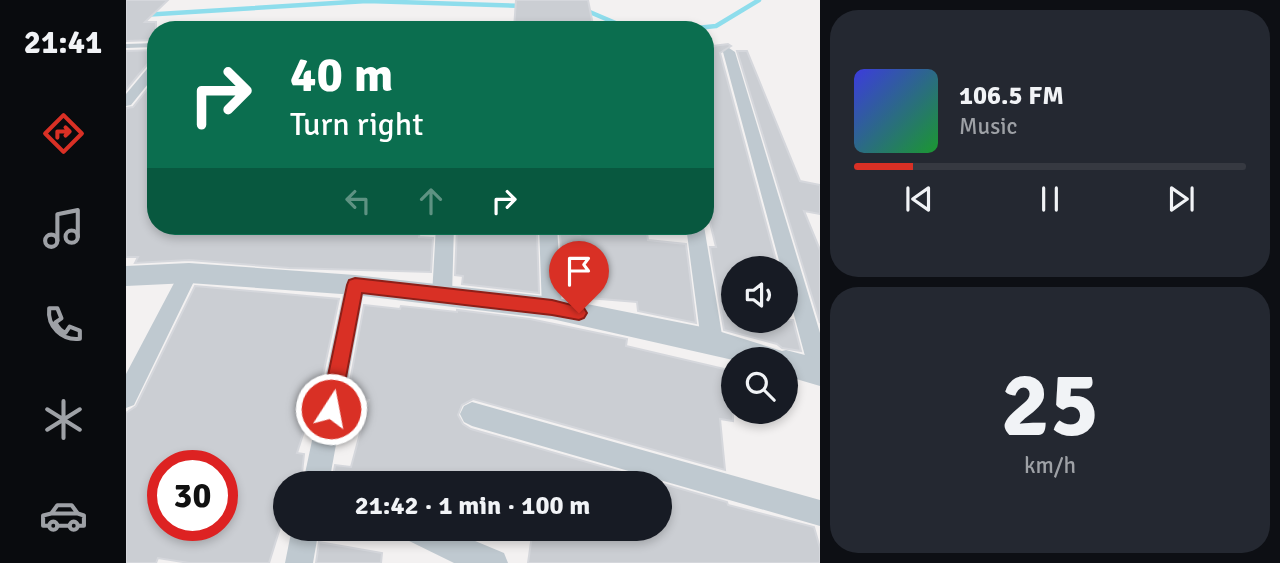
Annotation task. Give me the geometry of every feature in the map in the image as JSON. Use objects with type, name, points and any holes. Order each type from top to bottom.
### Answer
[{"type":"street","points":[[729,52],[820,372]]},
{"type":"street","points":[[129,98],[147,77]]},
{"type":"street","points":[[129,98],[147,96]]},
{"type":"street","points":[[442,295],[445,235]]},
{"type":"street","points":[[548,235],[552,307]]},
{"type":"street","points":[[696,235],[712,341]]},
{"type":"street","points":[[126,276],[189,273],[355,285],[552,307],[732,347]]},
{"type":"street","points":[[126,397],[189,273]]},
{"type":"street","points":[[318,471],[355,285]]},
{"type":"street","points":[[798,366],[820,372]]},
{"type":"street","points":[[472,414],[820,513]]},
{"type":"street","points":[[299,563],[303,541]]},
{"type":"street","points":[[440,541],[494,563]]},
{"type":"lane","points":[[126,47],[147,46]]},
{"type":"building","points":[[126,0],[168,0],[145,22],[147,40],[126,41]]},
{"type":"building","points":[[516,0],[588,0],[592,21],[515,21]]},
{"type":"building","points":[[728,44],[731,46],[720,53],[775,256],[721,256],[721,312],[710,247],[716,247],[714,46]]},
{"type":"building","points":[[147,50],[147,65],[126,90],[126,51]]},
{"type":"building","points":[[737,51],[747,51],[800,181],[820,185],[820,214],[804,211],[820,250],[820,323]]},
{"type":"building","points":[[147,89],[147,235],[419,235],[433,238],[431,272],[289,268],[189,260],[135,263],[138,257],[126,257],[126,108],[133,107]]},
{"type":"building","points":[[457,235],[537,235],[539,293],[462,284],[463,276],[455,275]]},
{"type":"building","points":[[560,235],[647,235],[648,240],[686,244],[696,323],[638,311],[637,302],[564,296]]},
{"type":"building","points":[[195,286],[339,299],[319,394],[316,394],[297,453],[304,454],[302,471],[273,471],[273,541],[276,541],[269,563],[189,563],[158,558],[156,563],[126,563],[126,413],[136,406]]},
{"type":"building","points":[[364,305],[457,310],[530,319],[627,339],[626,346],[721,368],[720,419],[725,470],[473,399],[462,405],[458,415],[463,424],[471,429],[618,471],[334,471],[335,465],[351,467],[369,400],[347,398]]},
{"type":"building","points":[[735,333],[796,333],[801,351],[798,351],[798,347],[781,347]]},
{"type":"building","points":[[672,486],[727,502],[728,505],[814,527],[820,548],[820,563],[528,563],[531,541],[672,541]]},
{"type":"building","points":[[319,542],[382,553],[381,563],[316,563]]},
{"type":"waterway","points":[[714,26],[759,0]]},
{"type":"waterway","points":[[126,16],[367,1],[524,6]]},
{"type":"waterway","points":[[585,10],[611,21]]},
{"type":"route","points":[[331,409],[355,285],[552,307],[579,313]]}]
